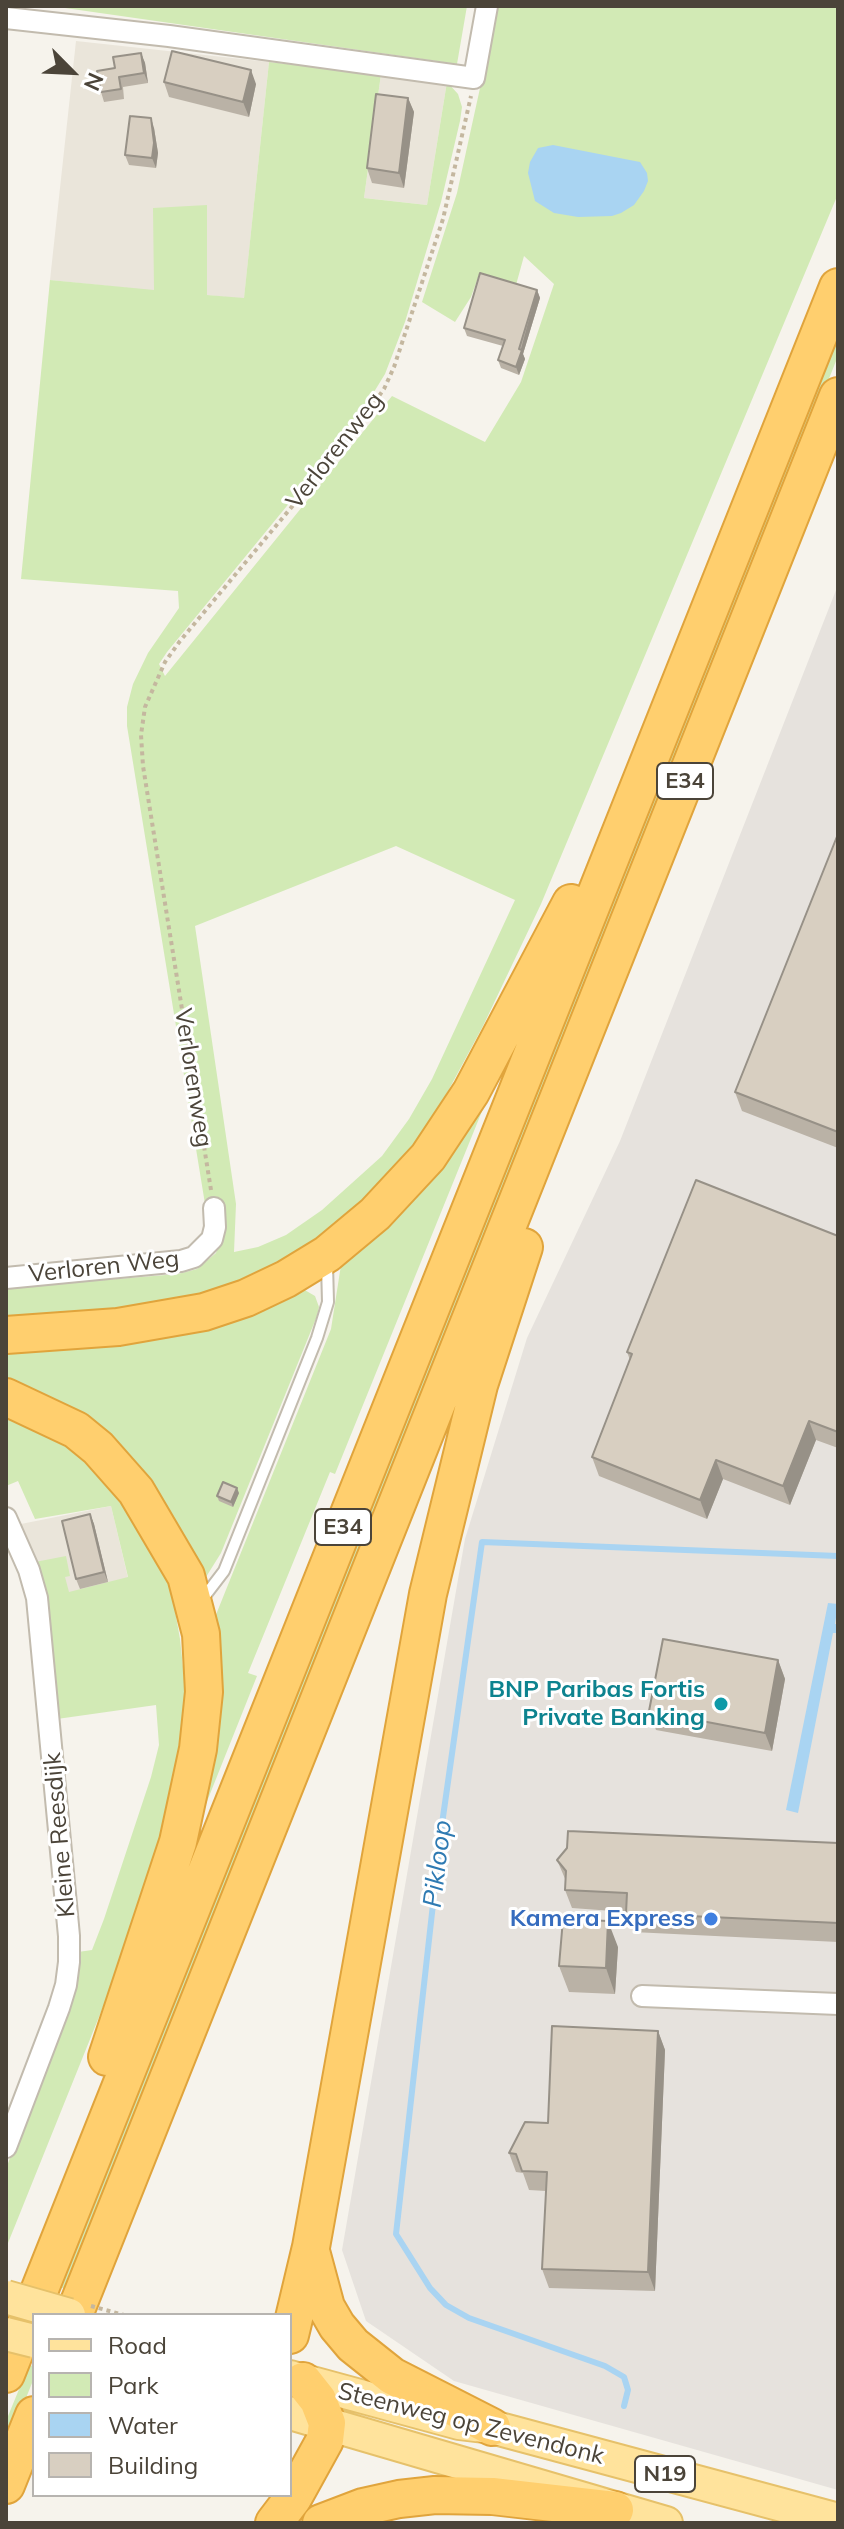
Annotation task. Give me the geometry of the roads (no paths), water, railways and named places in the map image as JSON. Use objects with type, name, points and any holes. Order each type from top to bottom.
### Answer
[{"type":"highway","name":"E34","points":[[6,2374],[838,287]]},
{"type":"highway","name":"E34","points":[[73,2313],[838,396]]},
{"type":"highway","points":[[6,1335],[118,1327],[204,1312],[259,1292],[327,1254],[375,1214],[428,1157],[471,1092],[569,906],[618,836]]},
{"type":"highway","points":[[292,2327],[311,2247],[428,1594],[479,1385],[504,1303],[554,1162],[561,1129],[561,1091]]},
{"type":"highway","points":[[6,1397],[76,1430],[117,1468],[136,1491],[186,1576],[201,1634],[204,1692],[198,1749],[178,1842],[87,2117],[68,2218]]},
{"type":"highway","points":[[311,2247],[326,2307],[353,2345],[392,2376],[492,2427]]},
{"type":"highway","points":[[274,2523],[293,2498],[323,2447],[327,2423],[318,2400],[294,2390]]},
{"type":"highway","points":[[6,2485],[32,2420]]},
{"type":"highway","points":[[321,2523],[363,2507],[435,2495],[492,2496],[615,2510]]},
{"type":"main road","points":[[6,2297],[65,2313]]},
{"type":"main road","points":[[6,2334],[32,2340]]},
{"type":"main road","name":"Steenweg op Zevendonk","points":[[294,2390],[492,2427],[838,2520]]},
{"type":"main road","name":"Steenweg op Zevendonk","points":[[327,2423],[666,2523]]},
{"type":"street","points":[[6,18],[169,36],[474,78],[487,6]]},
{"type":"street","name":"Verloren Weg","points":[[6,1278],[181,1261],[194,1257],[212,1239],[214,1208]]},
{"type":"street","name":"Kleine Reesdijk","points":[[6,1518],[29,1570],[37,1598],[69,1936],[66,1985],[6,2147]]},
{"type":"street","points":[[642,1996],[838,2004]]},
{"type":"lane","points":[[194,1606],[207,1595],[224,1571],[317,1338],[328,1302],[327,1254]]},
{"type":"water","points":[[553,145],[640,162],[647,173],[644,191],[634,205],[612,216],[578,217],[554,213],[535,201],[528,173],[538,148]]},
{"type":"water","points":[[828,1603],[838,1604],[835,1624],[838,1624],[838,1633],[833,1633],[798,1813],[786,1810]]},
{"type":"waterway","name":"Pikloop","points":[[624,2406],[628,2390],[624,2377],[605,2366],[469,2318],[446,2305],[430,2288],[396,2234],[442,1824],[482,1542],[838,1556]]},
{"type":"place","name":"BNP Paribas Fortis Private Banking","points":[[721,1704]]},
{"type":"place","name":"Kamera Express","points":[[711,1919]]}]
